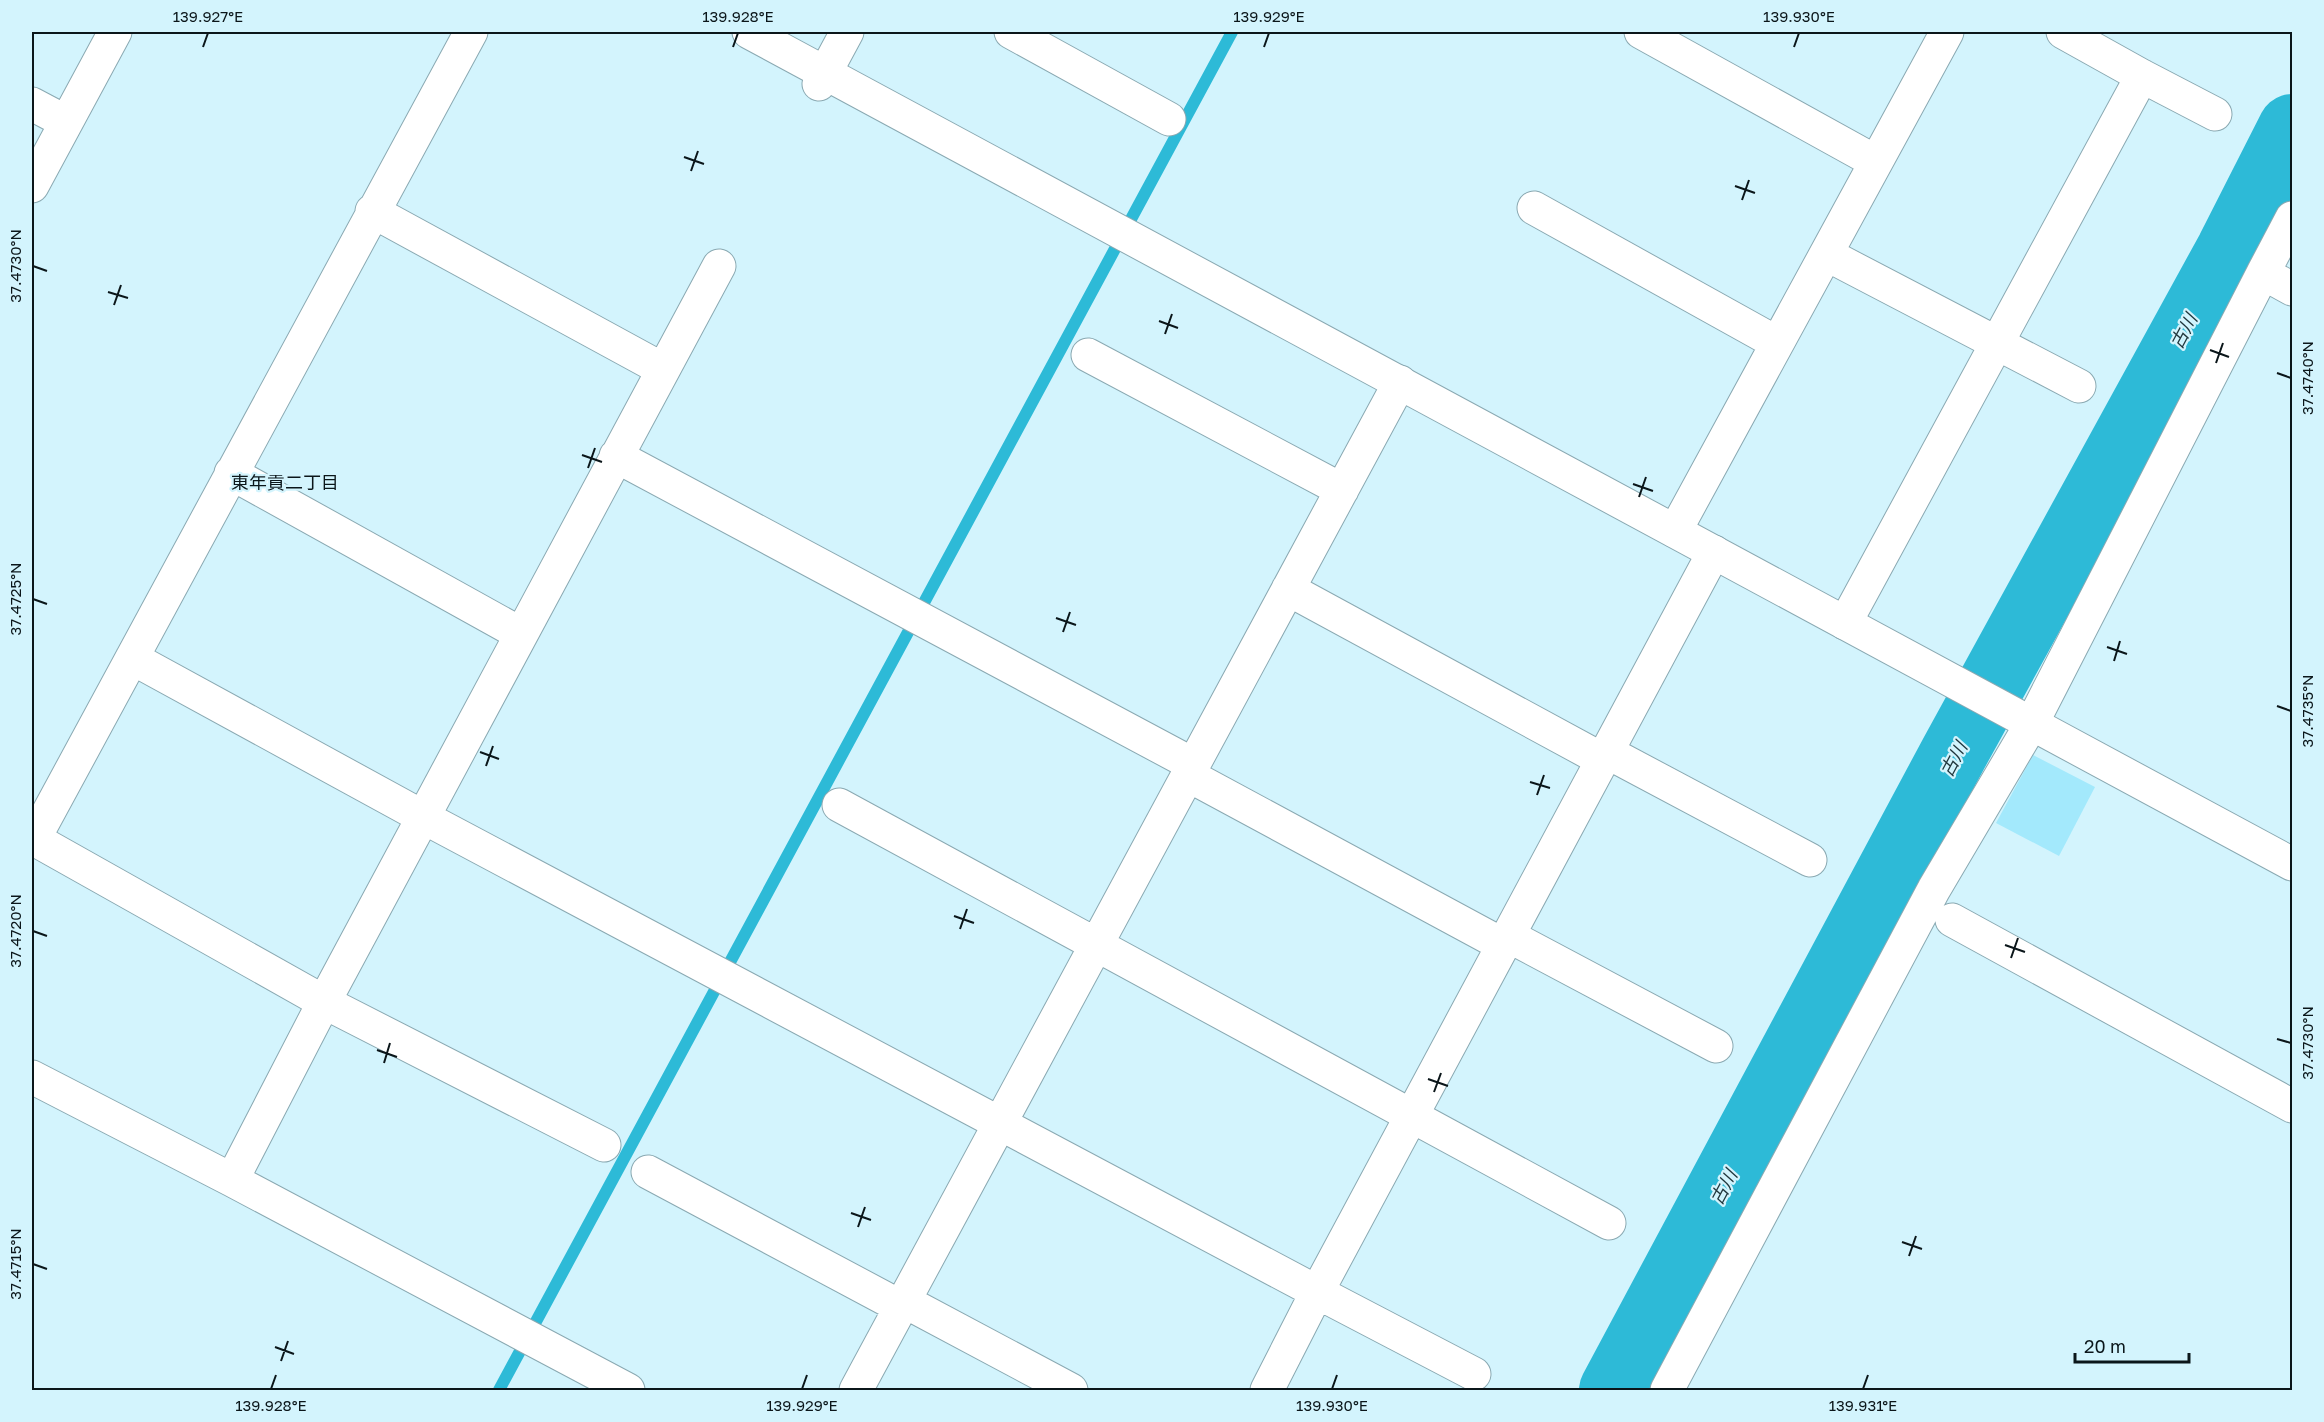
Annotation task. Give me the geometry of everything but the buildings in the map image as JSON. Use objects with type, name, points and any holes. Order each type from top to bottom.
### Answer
[{"type":"street","points":[[32,186],[115,32]]},
{"type":"street","points":[[471,32],[372,211],[34,839],[324,1002],[604,1145]]},
{"type":"street","points":[[749,32],[822,79],[1144,244],[2292,864]]},
{"type":"street","points":[[822,79],[847,32]]},
{"type":"street","points":[[1011,32],[1169,119]]},
{"type":"street","points":[[1641,32],[1876,162]]},
{"type":"street","points":[[1675,531],[1947,32]]},
{"type":"street","points":[[2063,32],[2215,114]]},
{"type":"street","points":[[1845,623],[2142,76]]},
{"type":"street","points":[[32,104],[66,122]]},
{"type":"street","points":[[1534,208],[1777,343]]},
{"type":"street","points":[[372,211],[662,369]]},
{"type":"street","points":[[1667,1390],[1934,889],[2027,721],[2292,218]]},
{"type":"street","points":[[1826,254],[2079,386]]},
{"type":"street","points":[[232,1180],[324,1002],[719,266]]},
{"type":"street","points":[[2263,273],[2292,289]]},
{"type":"street","points":[[1088,355],[1342,490]]},
{"type":"street","points":[[856,1390],[1400,382]]},
{"type":"street","points":[[616,456],[1506,940],[1716,1046]]},
{"type":"street","points":[[231,473],[521,634]]},
{"type":"street","points":[[1267,1390],[1714,552]]},
{"type":"street","points":[[1288,589],[1605,756],[1810,860]]},
{"type":"street","points":[[132,658],[423,817],[1317,1293],[1474,1374]]},
{"type":"street","points":[[838,805],[1609,1223]]},
{"type":"street","points":[[1952,920],[2292,1106]]},
{"type":"street","points":[[32,1077],[232,1180],[628,1390]]},
{"type":"street","points":[[648,1172],[1071,1390]]},
{"type":"shaded area","points":[[2033,755],[2095,787],[2059,856],[1996,823]]},
{"type":"waterway","points":[[499,1390],[1232,32]]},
{"type":"waterway","name":"古川","points":[[1613,1390],[1954,753],[2230,250],[2292,128]]},
{"type":"district","name":"東年貢二丁目","points":[[285,482]]}]
